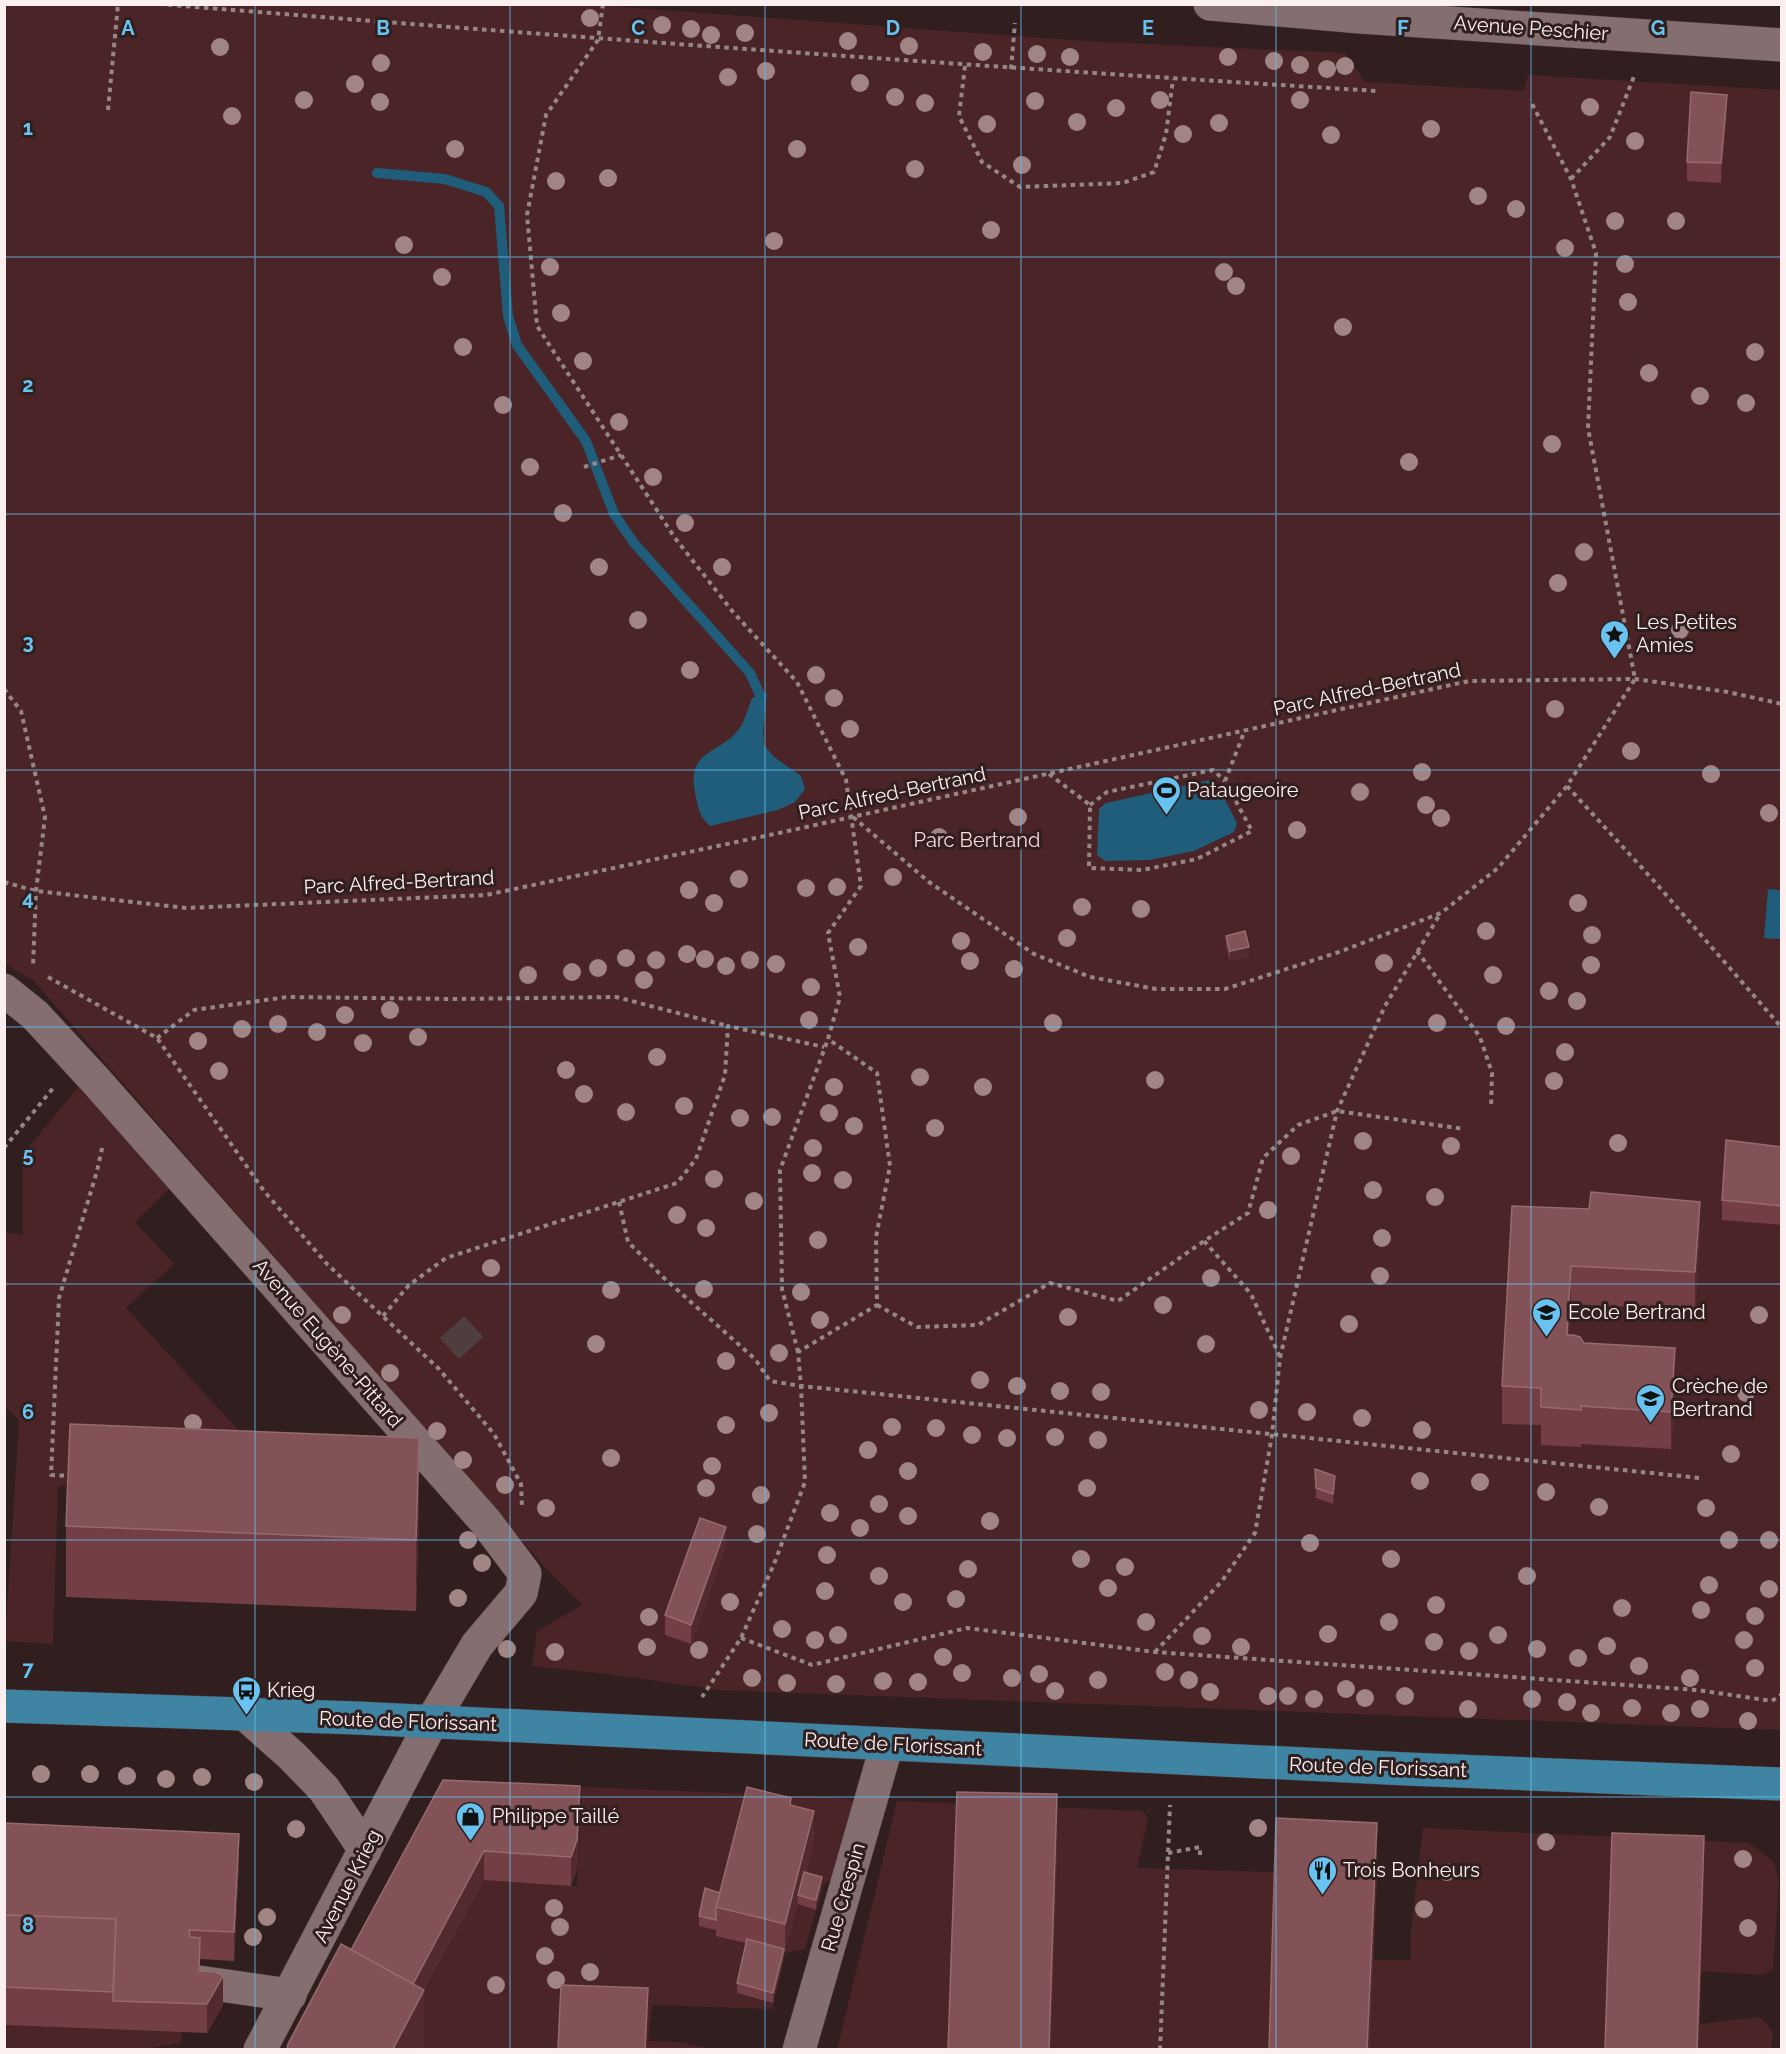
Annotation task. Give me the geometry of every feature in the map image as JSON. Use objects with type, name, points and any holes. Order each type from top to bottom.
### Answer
[{"type":"main road","name":"Route de Florissant","points":[[4,1706],[432,1721],[1407,1769],[1782,1784]]},
{"type":"street","name":"Avenue Peschier","points":[[1210,4],[1360,17],[1782,45]]},
{"type":"street","name":"Avenue Eugène-Pittard","points":[[4,990],[35,1015],[102,1087],[486,1522],[525,1574],[520,1593],[477,1645],[432,1721]]},
{"type":"street","points":[[246,1715],[292,1756],[324,1789],[365,1850]]},
{"type":"street","name":"Avenue Krieg","points":[[260,2049],[432,1721]]},
{"type":"street","name":"Rue Crespin","points":[[799,2049],[887,1744]]},
{"type":"street","points":[[200,1982],[290,1995]]},
{"type":"path","points":[[108,110],[118,4]]},
{"type":"path","points":[[159,4],[598,40],[1377,92]]},
{"type":"path","points":[[603,4],[598,40],[546,115],[526,215],[537,326],[682,548],[733,612],[797,682],[846,780],[861,886],[828,933],[840,997],[828,1039],[780,1170],[782,1289],[798,1352],[805,1482],[774,1564],[741,1638],[702,1697]]},
{"type":"path","points":[[1011,69],[1015,23]]},
{"type":"path","points":[[965,66],[959,116],[982,162],[1020,187],[1123,183],[1154,172],[1166,134],[1173,79]]},
{"type":"path","points":[[1571,178],[1610,136],[1635,74]]},
{"type":"path","points":[[852,816],[929,882],[1034,954],[1090,977],[1156,989],[1225,989],[1339,952],[1441,913],[1498,868],[1567,786],[1635,679],[1588,428],[1596,253],[1571,178],[1530,100]]},
{"type":"path","points":[[584,467],[621,455]]},
{"type":"path","name":"Parc Alfred-Bertrand","points":[[4,882],[36,891],[186,908],[486,895],[1468,681],[1635,679],[1728,692],[1782,704]]},
{"type":"path","points":[[4,689],[21,711],[45,818],[36,891],[33,968],[35,1015]]},
{"type":"path","points":[[1226,781],[1245,730]]},
{"type":"path","points":[[1213,770],[1226,781],[1252,831],[1197,859],[1142,870],[1089,868],[1090,805],[1107,792],[1213,770]]},
{"type":"path","points":[[1048,774],[1090,805]]},
{"type":"path","points":[[1567,786],[1654,881],[1782,1028]]},
{"type":"path","points":[[1155,1652],[1222,1581],[1255,1533],[1272,1435],[1280,1358],[1337,1111],[1385,1006],[1441,913]]},
{"type":"path","points":[[1417,951],[1480,1037],[1492,1073],[1491,1107]]},
{"type":"path","points":[[33,968],[157,1038],[264,1191],[327,1264],[439,1369],[494,1434],[521,1484],[523,1521],[510,1555]]},
{"type":"path","points":[[157,1038],[194,1010],[287,997],[454,999],[616,997],[728,1026],[824,1047]]},
{"type":"path","points":[[383,1316],[409,1285],[446,1258],[677,1183],[696,1159],[724,1075],[728,1026]]},
{"type":"path","points":[[828,1039],[877,1073],[890,1166],[876,1236],[877,1305]]},
{"type":"path","points":[[4,1148],[59,1081]]},
{"type":"path","points":[[877,1305],[917,1327],[978,1325],[1050,1283],[1118,1301],[1248,1213],[1263,1158],[1298,1125],[1337,1111],[1464,1129]]},
{"type":"path","points":[[74,1476],[51,1475],[59,1298],[104,1140]]},
{"type":"path","points":[[620,1202],[628,1242],[664,1278],[755,1359],[770,1381],[1700,1478]]},
{"type":"path","points":[[1204,1241],[1251,1294],[1280,1358]]},
{"type":"path","points":[[798,1352],[877,1305]]},
{"type":"path","points":[[741,1638],[812,1665],[967,1628],[1155,1652],[1697,1690],[1772,1701],[1782,1694]]},
{"type":"path","points":[[1160,2049],[1170,1805]]},
{"type":"path","points":[[1168,1853],[1200,1847],[1200,1855]]},
{"type":"green space","name":"Parc Bertrand","points":[[5,5],[596,5],[1084,41],[1345,53],[1365,82],[1524,91],[1528,75],[1781,90],[1781,1730],[718,1690],[616,1675],[532,1666],[537,1631],[582,1605],[544,1566],[33,980],[5,964]]},
{"type":"green space","points":[[80,1085],[170,1188],[135,1222],[174,1264],[126,1308],[302,1499],[58,1486],[53,1644],[5,1641],[19,1420],[5,1406],[4,1232],[23,1235],[22,1155]]},
{"type":"green space","points":[[582,1787],[847,1798],[855,1804],[834,1877],[805,1907],[816,1910],[805,1949],[785,1953],[772,2009],[652,2005],[648,2041],[680,2042],[711,2049],[647,2049],[647,2041],[560,2049],[421,2049],[403,2032],[484,1880],[577,1886]]},
{"type":"green space","points":[[897,1801],[1143,1811],[1148,1819],[1137,1868],[1276,1872],[1270,2049],[837,2050]]},
{"type":"green space","points":[[1423,1828],[1749,1843],[1774,1862],[1779,1882],[1773,1969],[1764,1975],[1701,1971],[1607,2049],[1369,2050],[1373,1960],[1411,1960],[1411,1930]]},
{"type":"green space","points":[[1760,2017],[1773,2032],[1771,2049],[1699,2049],[1700,2024]]},
{"type":"green space","points":[[5,2025],[182,2032],[181,2043],[146,2049],[5,2050]]},
{"type":"water","points":[[767,693],[763,730],[764,745],[774,757],[801,776],[805,789],[795,802],[778,810],[710,826],[698,808],[694,779],[696,768],[700,760],[732,737],[739,729],[752,698]]},
{"type":"water","name":"Pataugeoire","points":[[1210,780],[1217,784],[1237,823],[1234,832],[1194,851],[1149,860],[1105,861],[1097,855],[1099,809],[1106,803]]},
{"type":"water","points":[[1768,889],[1781,890],[1781,939],[1764,938]]},
{"type":"building","points":[[1691,92],[1727,95],[1721,163],[1687,162]]},
{"type":"building","points":[[1245,931],[1249,947],[1230,951],[1226,936]]},
{"type":"building","points":[[1726,1140],[1782,1147],[1782,1206],[1722,1200]]},
{"type":"building","points":[[1591,1192],[1700,1202],[1695,1272],[1571,1266],[1567,1335],[1580,1337],[1584,1343],[1675,1348],[1671,1412],[1581,1406],[1581,1410],[1541,1407],[1541,1388],[1502,1386],[1512,1206],[1589,1209]]},
{"type":"building","points":[[70,1424],[419,1438],[416,1540],[66,1526]]},
{"type":"building","points":[[1315,1469],[1335,1476],[1333,1494],[1316,1488]]},
{"type":"building","points":[[700,1518],[726,1527],[691,1625],[665,1615]]},
{"type":"building","points":[[443,1780],[580,1786],[577,1840],[571,1857],[484,1851],[413,1984],[351,1950]]},
{"type":"building","points":[[747,1787],[791,1798],[790,1805],[814,1811],[785,1924],[716,1907]]},
{"type":"building","points":[[957,1792],[1057,1794],[1049,2049],[948,2049]]},
{"type":"building","points":[[1276,1818],[1377,1823],[1367,2049],[1269,2049]]},
{"type":"building","points":[[4,1823],[239,1834],[234,1932],[189,1930],[190,1937],[200,1938],[199,1971],[215,1972],[223,1976],[207,2004],[113,2001],[116,1919],[4,1915]]},
{"type":"building","points":[[1612,1833],[1704,1836],[1697,2049],[1605,2049]]},
{"type":"building","points":[[804,1872],[822,1877],[816,1900],[798,1895]]},
{"type":"building","points":[[705,1888],[720,1893],[716,1907],[716,1920],[699,1916]]},
{"type":"building","points":[[4,1915],[116,1919],[113,1992],[4,1987]]},
{"type":"building","points":[[747,1939],[784,1949],[773,1993],[737,1983]]},
{"type":"building","points":[[341,1944],[424,1990],[393,2049],[287,2049],[288,2044]]},
{"type":"building","points":[[561,1985],[648,1988],[645,2049],[558,2049]]},
{"type":"waterway","points":[[377,173],[445,179],[486,192],[499,206],[508,316],[517,345],[586,441],[614,514],[634,543],[750,673],[760,695]]},
{"type":"tunnel","points":[[452,1327],[471,1348]]},
{"type":"place","name":"Les Petites Amies","points":[[1615,660]]},
{"type":"place","name":"Pataugeoire","points":[[1166,816]]},
{"type":"place","name":"Ecole Bertrand","points":[[1547,1338]]},
{"type":"place","name":"Crèche de Bertrand","points":[[1651,1424]]},
{"type":"place","name":"Krieg","points":[[246,1716]]},
{"type":"place","name":"Philippe Taillé","points":[[471,1842]]},
{"type":"place","name":"Trois Bonheurs","points":[[1322,1896]]}]
